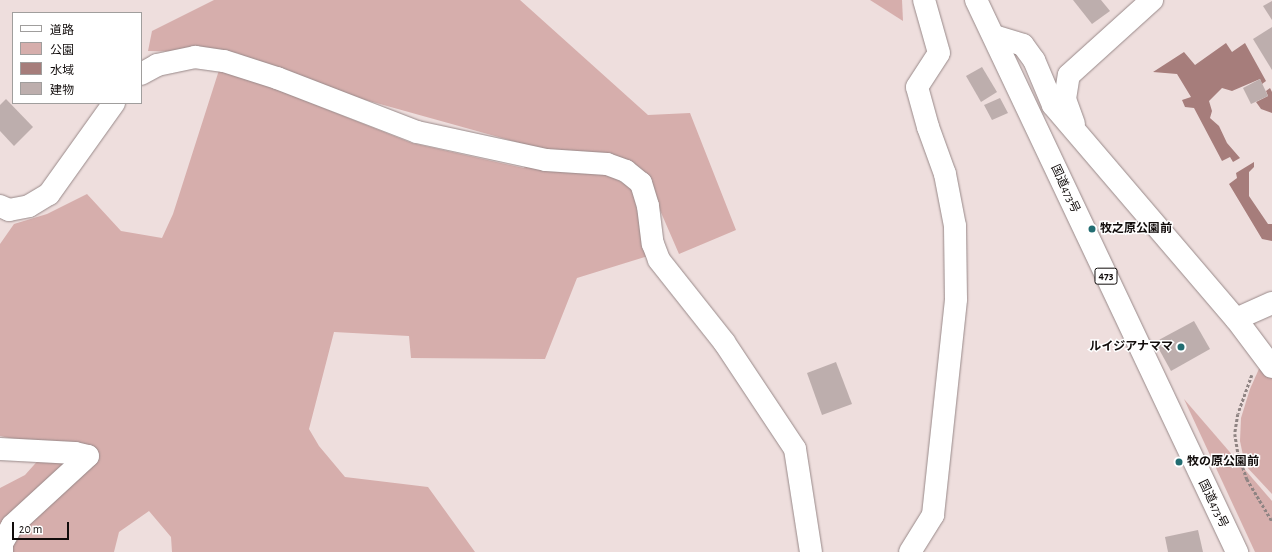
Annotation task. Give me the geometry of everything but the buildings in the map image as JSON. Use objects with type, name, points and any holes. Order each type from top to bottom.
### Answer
[{"type":"main road","points":[[910,552],[933,515],[956,299],[955,226],[945,174],[928,128],[917,87],[939,53],[924,0]]},
{"type":"main road","name":"国道473号","points":[[976,0],[1237,552]]},
{"type":"main road","points":[[1078,136],[1065,99],[1069,75],[1152,0]]},
{"type":"main road","points":[[994,36],[1023,45],[1034,60],[1053,105],[1236,319],[1267,361]]},
{"type":"main road","points":[[142,73],[157,65],[188,58],[224,61],[277,78],[416,132],[546,160],[607,164],[626,171],[641,183],[648,206],[653,244],[659,260],[724,342],[795,449],[811,552]]},
{"type":"main road","points":[[0,206],[10,210],[29,206],[49,194],[113,104]]},
{"type":"main road","points":[[1236,319],[1272,303]]},
{"type":"main road","points":[[0,449],[75,453],[88,456],[12,526],[2,543],[2,552]]},
{"type":"path","points":[[1267,361],[1245,390],[1235,434],[1238,453],[1247,479],[1272,521]]},
{"type":"green space","points":[[214,0],[520,0],[648,115],[690,113],[736,230],[679,254],[643,171],[541,149],[283,77],[237,53],[148,51],[152,31]]},
{"type":"green space","points":[[870,0],[902,0],[903,21]]},
{"type":"green space","points":[[220,67],[412,143],[524,168],[527,163],[600,170],[632,188],[648,256],[577,278],[545,359],[411,358],[409,336],[334,332],[309,429],[319,446],[345,477],[428,487],[475,552],[172,552],[171,537],[149,511],[119,532],[114,552],[0,552],[0,488],[25,475],[50,447],[0,436],[0,244],[14,224],[47,214],[87,194],[121,231],[162,238],[173,214]]},
{"type":"green space","points":[[1262,362],[1272,373],[1272,494],[1245,465],[1240,441],[1241,418],[1250,389]]},
{"type":"green space","points":[[1184,399],[1272,501],[1272,552],[1255,552]]},
{"type":"water","points":[[1226,43],[1232,52],[1245,43],[1266,81],[1262,84],[1260,79],[1232,91],[1222,88],[1209,101],[1212,111],[1210,118],[1219,126],[1227,143],[1240,158],[1233,162],[1230,157],[1222,161],[1194,108],[1185,107],[1182,100],[1191,97],[1177,74],[1153,72],[1184,52],[1195,65]]},
{"type":"water","points":[[1270,88],[1272,92],[1272,113],[1261,109],[1256,102],[1268,96],[1266,91]]},
{"type":"water","points":[[1254,162],[1254,167],[1249,172],[1249,196],[1268,224],[1272,224],[1272,241],[1262,239],[1229,184],[1237,178],[1236,173]]},
{"type":"place","name":"牧之原公園前","points":[[1092,229]]},
{"type":"place","name":"ルイジアナママ","points":[[1181,347]]},
{"type":"place","name":"牧の原公園前","points":[[1179,462]]}]
